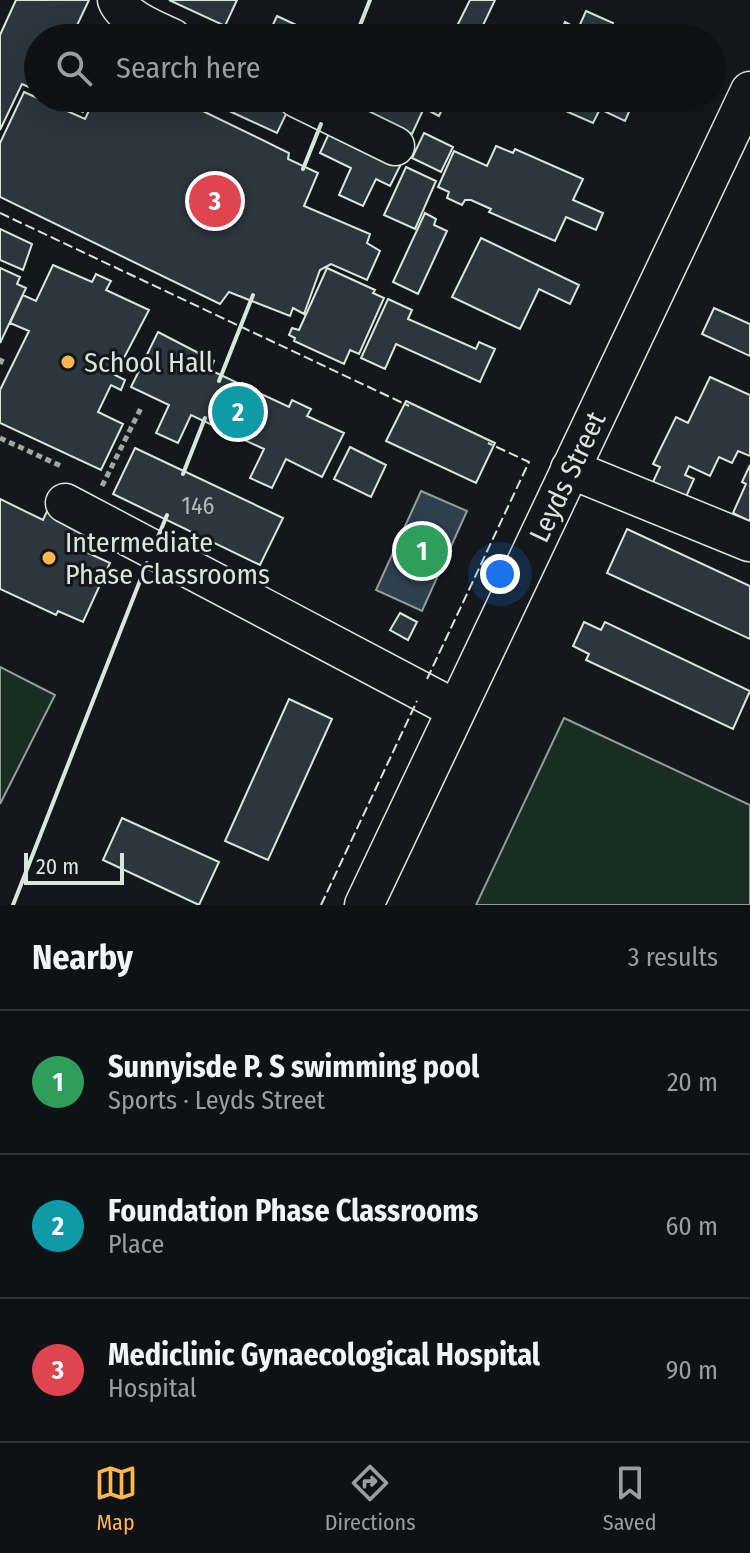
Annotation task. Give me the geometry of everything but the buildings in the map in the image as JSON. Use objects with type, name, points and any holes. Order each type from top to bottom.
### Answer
[{"type":"street","points":[[117,0],[119,6],[142,24]]},
{"type":"street","name":"Leyds Street","points":[[364,905],[750,91]]},
{"type":"street","points":[[326,112],[395,146]]},
{"type":"street","points":[[570,469],[749,542]]},
{"type":"street","points":[[73,484],[455,709]]},
{"type":"path","points":[[0,364],[4,355]]},
{"type":"path","points":[[0,438],[73,484],[103,486],[142,406]]},
{"type":"green space","points":[[0,667],[55,695],[0,804]]},
{"type":"green space","points":[[564,718],[750,805],[750,905],[476,905]]},
{"type":"water","points":[[421,491],[467,511],[422,611],[376,590]]},
{"type":"fence","points":[[0,213],[409,406]]},
{"type":"fence","points":[[427,679],[529,462],[488,443]]},
{"type":"fence","points":[[321,905],[417,701]]},
{"type":"wall","points":[[361,24],[370,0]]},
{"type":"wall","points":[[303,169],[321,124]]},
{"type":"wall","points":[[219,381],[253,295]]},
{"type":"wall","points":[[183,474],[205,418]]},
{"type":"wall","points":[[158,537],[167,515]]},
{"type":"wall","points":[[13,905],[147,563]]},
{"type":"place","name":"Mediclinic Gynaecological Hospital","points":[[215,201]]},
{"type":"place","name":"School Hall","points":[[68,362]]},
{"type":"place","name":"Foundation Phase Classrooms","points":[[238,412]]},
{"type":"place","name":"Sunnyisde P. S swimming pool","points":[[422,551]]},
{"type":"place","name":"Intermediate Phase Classrooms","points":[[49,558]]}]
